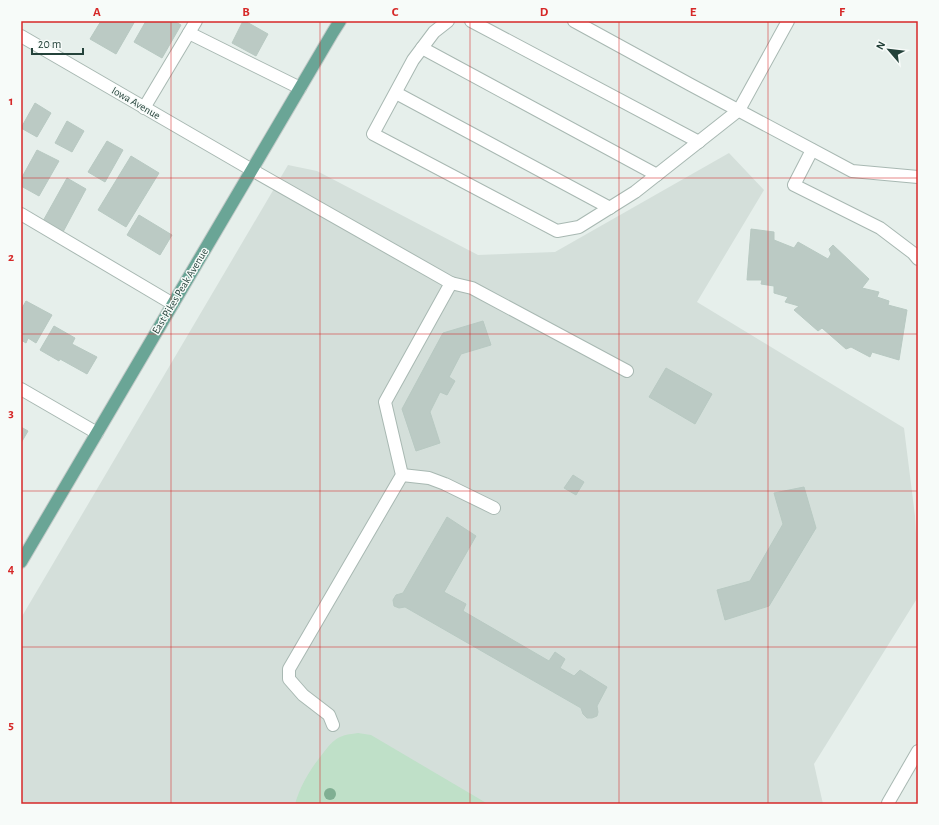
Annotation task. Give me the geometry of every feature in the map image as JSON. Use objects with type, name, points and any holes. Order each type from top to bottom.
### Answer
[{"type":"main road","name":"East Pikes Peak Avenue","points":[[21,562],[340,21]]},
{"type":"street","points":[[144,108],[196,21]]},
{"type":"street","points":[[448,21],[434,32],[413,60],[373,134],[557,231],[579,227],[635,192],[739,110],[788,21]]},
{"type":"street","points":[[471,21],[699,142]]},
{"type":"street","points":[[574,21],[852,171],[918,177]]},
{"type":"street","points":[[189,34],[300,88]]},
{"type":"street","name":"Iowa Avenue","points":[[21,36],[451,283],[472,288],[627,371]]},
{"type":"street","points":[[422,48],[657,174]]},
{"type":"street","points":[[396,93],[610,208]]},
{"type":"street","points":[[812,150],[794,185],[880,228],[913,253],[918,259]]},
{"type":"street","points":[[21,214],[173,304]]},
{"type":"street","points":[[333,725],[329,715],[303,695],[289,679],[289,669],[402,475],[384,402],[451,283]]},
{"type":"street","points":[[21,389],[97,433]]},
{"type":"street","points":[[402,475],[429,478],[445,484],[494,508]]},
{"type":"street","points":[[888,804],[918,751]]},
{"type":"shaded area","points":[[729,153],[764,190],[697,302],[904,428],[915,516],[918,597],[814,764],[823,804],[21,804],[21,618],[288,165],[317,171],[478,255],[555,252]]},
{"type":"green space","points":[[358,733],[371,735],[488,804],[295,804],[307,776],[329,746],[340,737]]},
{"type":"building","points":[[101,21],[135,21],[116,54],[90,39]]},
{"type":"building","points":[[146,21],[174,21],[181,25],[162,58],[134,42]]},
{"type":"building","points":[[243,21],[268,34],[256,56],[232,43]]},
{"type":"building","points":[[35,103],[51,113],[37,137],[21,128]]},
{"type":"building","points":[[67,121],[84,131],[72,152],[55,143]]},
{"type":"building","points":[[107,141],[123,150],[105,182],[88,172]]},
{"type":"building","points":[[37,150],[59,161],[39,196],[21,186],[21,179]]},
{"type":"building","points":[[131,156],[159,173],[126,227],[98,210]]},
{"type":"building","points":[[67,178],[86,189],[63,232],[43,221]]},
{"type":"building","points":[[139,215],[172,235],[160,255],[127,235]]},
{"type":"building","points":[[751,229],[774,232],[774,240],[794,248],[798,242],[828,259],[831,254],[829,249],[833,245],[869,279],[862,288],[879,292],[877,297],[889,301],[888,305],[907,310],[899,360],[872,352],[870,357],[851,347],[846,349],[822,328],[818,331],[794,310],[799,306],[785,302],[788,297],[774,293],[774,286],[761,284],[762,280],[747,280]]},
{"type":"building","points":[[26,301],[52,315],[36,343],[28,338],[26,343],[21,340],[21,310]]},
{"type":"building","points":[[483,321],[491,345],[461,354],[449,377],[455,381],[447,395],[440,392],[430,412],[440,443],[416,451],[402,409],[443,333]]},
{"type":"building","points":[[54,326],[75,338],[72,344],[97,357],[87,374],[40,350]]},
{"type":"building","points":[[666,368],[712,394],[695,424],[649,397]]},
{"type":"building","points":[[21,427],[28,431],[21,443]]},
{"type":"building","points":[[573,475],[584,482],[576,495],[564,488]]},
{"type":"building","points":[[804,487],[816,528],[769,606],[725,620],[717,590],[750,581],[783,524],[774,493]]},
{"type":"building","points":[[447,517],[476,536],[444,592],[466,604],[463,611],[549,661],[555,652],[565,659],[560,668],[574,676],[580,670],[607,687],[597,706],[597,716],[587,718],[583,714],[581,708],[405,607],[399,608],[394,606],[393,600],[396,595],[403,593]]}]
